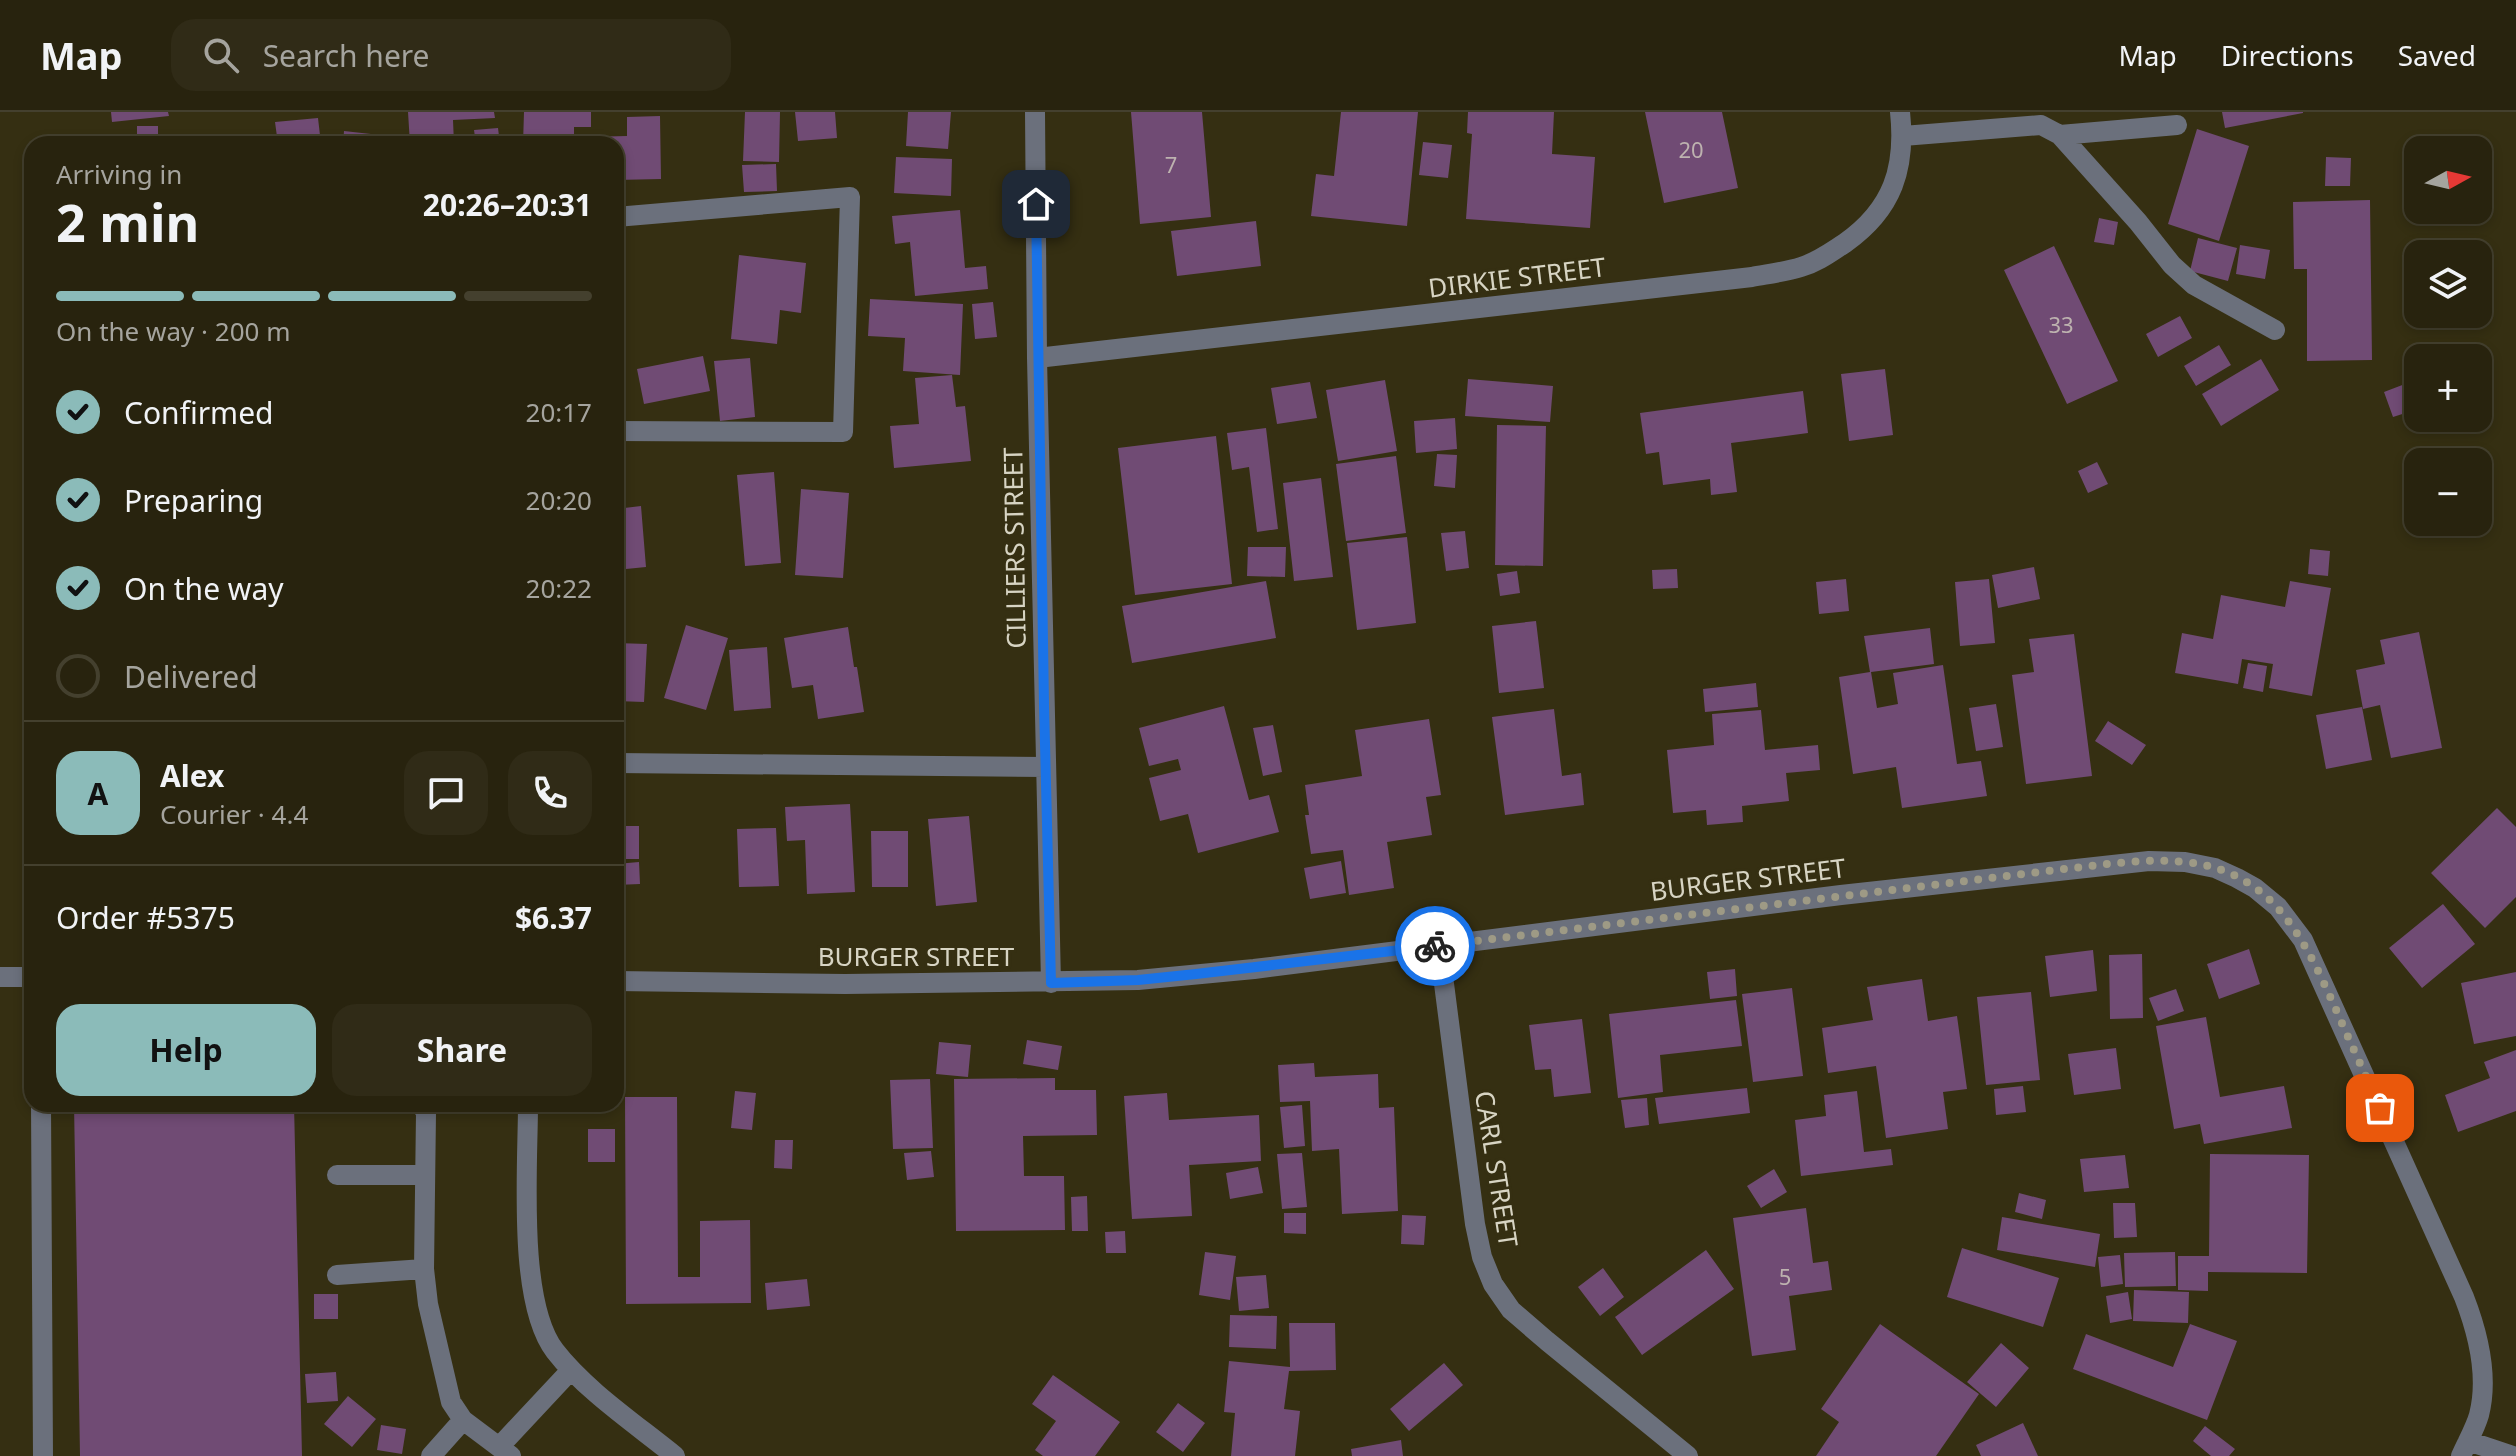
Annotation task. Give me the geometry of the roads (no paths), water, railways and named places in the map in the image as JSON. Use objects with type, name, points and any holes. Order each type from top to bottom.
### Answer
[{"type":"street","name":"CILLIERS STREET","points":[[1035,112],[1037,358],[1051,983]]},
{"type":"street","name":"DIRKIE STREET","points":[[1037,358],[1752,277],[1803,266],[1827,256],[1877,216],[1895,181],[1902,154],[1900,112]]},
{"type":"street","points":[[1903,136],[2041,125],[2060,135],[2172,265],[2194,285],[2275,330]]},
{"type":"street","points":[[2060,135],[2177,125]]},
{"type":"street","points":[[624,216],[850,197],[843,432],[624,431]]},
{"type":"street","points":[[624,763],[1045,767]]},
{"type":"street","name":"BURGER STREET","points":[[624,981],[845,984],[1138,980],[2149,861],[2185,862],[2215,868],[2255,888],[2278,907],[2303,940],[2464,1297],[2477,1336],[2482,1385],[2479,1414],[2464,1449]]},
{"type":"street","name":"CARL STREET","points":[[1439,945],[1475,1224],[1482,1257],[1493,1284],[1511,1310],[1688,1456]]},
{"type":"street","points":[[0,977],[24,977]]},
{"type":"street","points":[[41,1112],[43,1456]]},
{"type":"street","points":[[425,1112],[424,1269],[428,1304],[451,1402],[463,1420],[505,1452],[571,1370]]},
{"type":"street","points":[[528,1112],[528,1248],[532,1289],[552,1348],[571,1370],[675,1456]]},
{"type":"street","points":[[337,1175],[424,1175]]},
{"type":"street","points":[[337,1275],[424,1269]]},
{"type":"street","points":[[431,1456],[463,1420]]},
{"type":"street","points":[[2464,1449],[2513,1456]]}]
